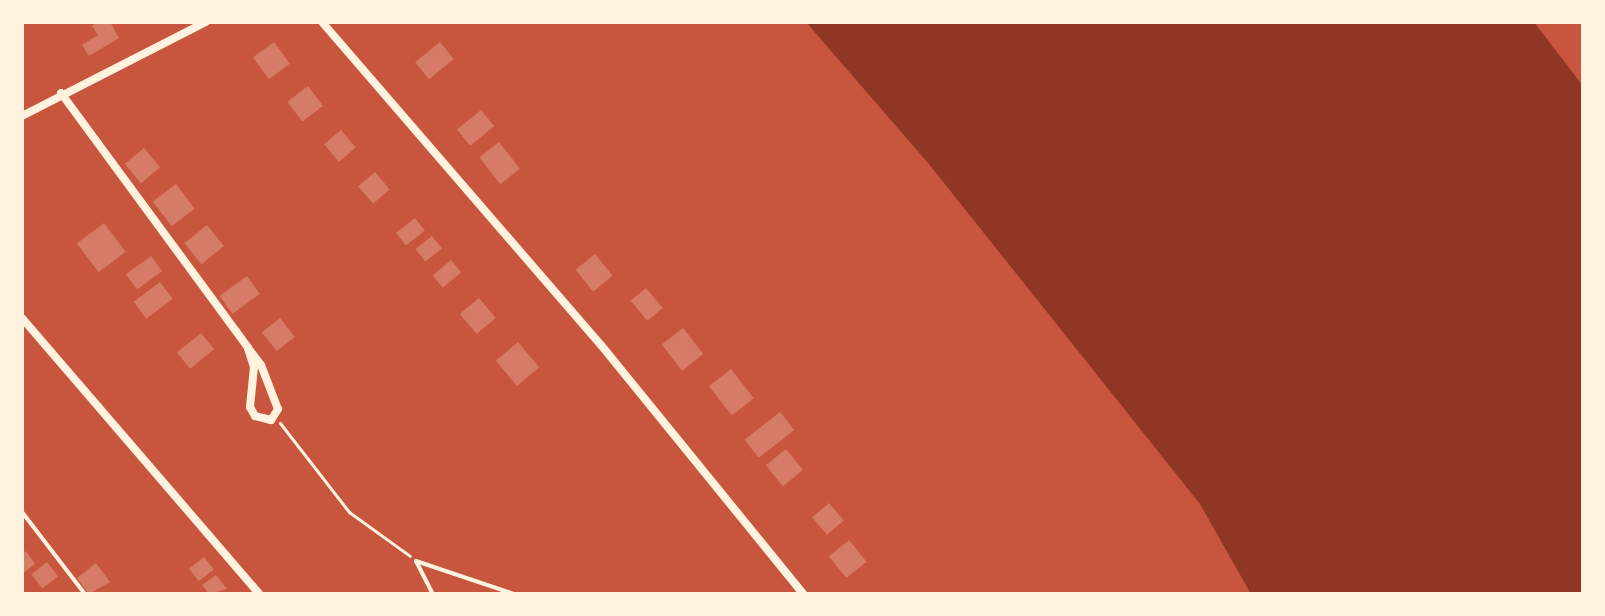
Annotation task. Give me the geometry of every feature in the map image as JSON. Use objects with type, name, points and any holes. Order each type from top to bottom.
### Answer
[{"type":"street","points":[[22,116],[61,93],[206,22]]},
{"type":"street","points":[[322,22],[601,345],[803,594]]},
{"type":"street","points":[[61,93],[248,348],[274,390],[275,417],[264,421],[250,407],[254,367],[248,348]]},
{"type":"street","points":[[22,318],[259,594]]},
{"type":"lane","points":[[22,512],[85,594]]},
{"type":"lane","points":[[416,561],[433,594]]},
{"type":"lane","points":[[416,561],[514,594]]},
{"type":"path","points":[[275,417],[349,512],[416,561]]},
{"type":"shaded area","points":[[806,22],[1534,22],[1583,86],[1583,594],[1251,594],[1200,504],[928,163]]},
{"type":"building","points":[[98,22],[110,22],[119,38],[89,56],[82,45],[98,35],[92,26]]},
{"type":"building","points":[[274,42],[290,64],[269,79],[253,57]]},
{"type":"building","points":[[440,42],[454,59],[429,79],[415,62]]},
{"type":"building","points":[[308,86],[323,106],[302,122],[287,102]]},
{"type":"building","points":[[481,110],[494,126],[470,146],[457,130]]},
{"type":"building","points":[[341,130],[356,148],[339,162],[324,144]]},
{"type":"building","points":[[499,142],[520,169],[500,184],[479,157]]},
{"type":"building","points":[[144,148],[160,167],[141,183],[125,164]]},
{"type":"building","points":[[375,172],[390,190],[373,204],[358,186]]},
{"type":"building","points":[[176,184],[195,209],[171,226],[153,201]]},
{"type":"building","points":[[415,218],[425,231],[406,245],[396,233]]},
{"type":"building","points":[[104,223],[126,252],[99,272],[77,243]]},
{"type":"building","points":[[207,225],[224,246],[201,264],[184,243]]},
{"type":"building","points":[[432,236],[442,249],[425,262],[415,249]]},
{"type":"building","points":[[595,254],[613,276],[593,291],[576,270]]},
{"type":"building","points":[[151,256],[162,271],[137,290],[126,274]]},
{"type":"building","points":[[451,260],[461,272],[443,288],[433,275]]},
{"type":"building","points":[[247,276],[260,294],[232,314],[219,296]]},
{"type":"building","points":[[160,282],[173,299],[146,319],[134,302]]},
{"type":"building","points":[[646,288],[663,308],[647,321],[631,301]]},
{"type":"building","points":[[479,298],[496,318],[477,334],[460,314]]},
{"type":"building","points":[[280,318],[295,337],[277,351],[262,332]]},
{"type":"building","points":[[683,328],[703,354],[682,371],[662,345]]},
{"type":"building","points":[[201,333],[214,349],[190,369],[177,353]]},
{"type":"building","points":[[518,342],[539,367],[517,386],[496,361]]},
{"type":"building","points":[[731,369],[754,398],[732,415],[709,386]]},
{"type":"building","points":[[780,412],[794,430],[759,458],[745,440]]},
{"type":"building","points":[[786,449],[803,470],[783,486],[766,465]]},
{"type":"building","points":[[829,503],[844,521],[827,535],[812,517]]},
{"type":"building","points":[[849,540],[867,562],[846,578],[829,556]]},
{"type":"building","points":[[26,551],[35,564],[22,574],[22,555]]},
{"type":"building","points":[[204,557],[214,570],[199,581],[189,569]]},
{"type":"building","points":[[47,562],[58,576],[42,588],[31,574]]},
{"type":"building","points":[[96,563],[110,582],[89,594],[77,578]]},
{"type":"building","points":[[216,575],[227,589],[209,594],[202,585]]}]
